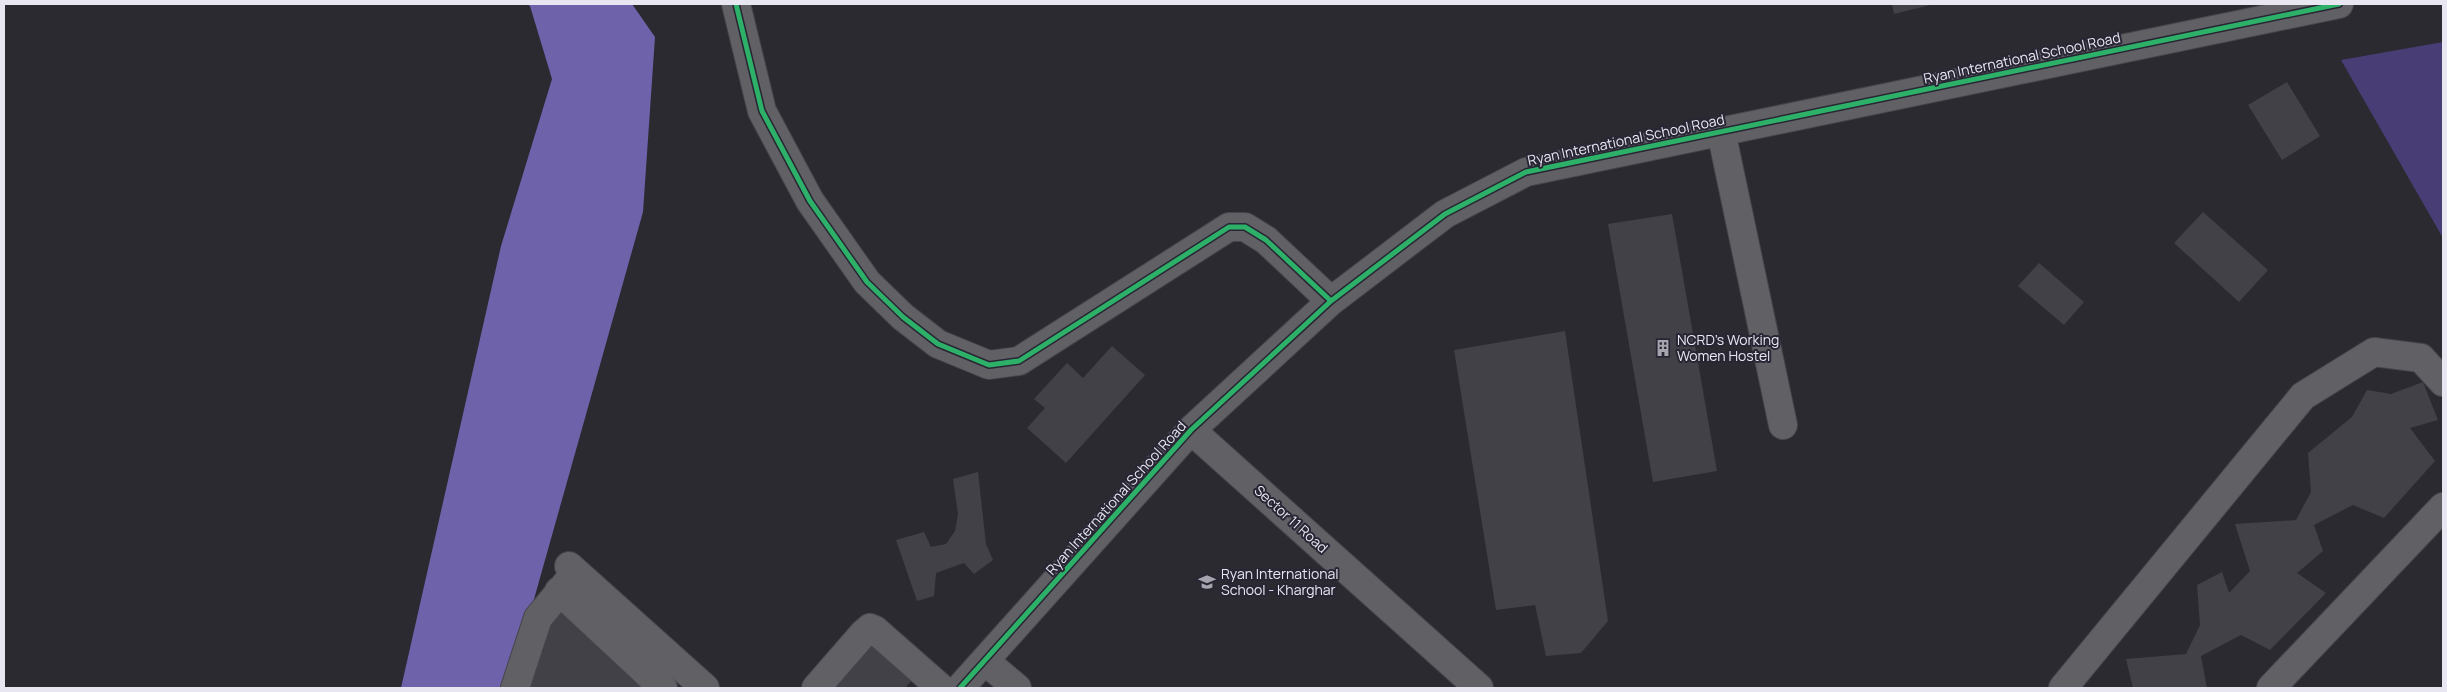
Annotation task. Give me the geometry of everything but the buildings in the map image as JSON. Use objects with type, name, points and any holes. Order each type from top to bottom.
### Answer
[{"type":"street","points":[[736,4],[762,111],[810,201],[867,282],[903,317],[938,344],[990,365],[1019,361],[1229,227],[1245,227],[1266,240],[1331,301]]},
{"type":"street","name":"Ryan International School Road","points":[[960,688],[1191,430],[1331,301],[1445,214],[1526,172],[2339,4]]},
{"type":"street","points":[[1721,131],[1782,425]]},
{"type":"street","points":[[2063,688],[2303,396],[2374,352],[2421,358],[2443,382]]},
{"type":"street","name":"Sector 11 Road","points":[[1191,430],[1479,688]]},
{"type":"street","points":[[2271,688],[2443,507]]},
{"type":"street","points":[[515,688],[538,618],[568,576]]},
{"type":"street","points":[[568,576],[664,688]]},
{"type":"street","points":[[568,576],[706,688]]},
{"type":"street","points":[[816,688],[862,634],[870,628],[875,630],[926,683]]},
{"type":"street","points":[[985,661],[1017,688]]},
{"type":"shaded area","points":[[527,4],[632,4],[655,37],[643,212],[509,688],[401,688],[501,246],[552,79],[530,6]]},
{"type":"shaded area","points":[[2443,42],[2443,238],[2341,60]]},
{"type":"cycle path","points":[[736,4],[762,111],[810,201],[867,282],[903,317],[938,344],[989,365],[1019,361],[1229,227],[1245,227],[1266,240],[1331,301]]},
{"type":"cycle path","points":[[960,688],[1191,430],[1331,301],[1445,214],[1526,172],[2339,4]]},
{"type":"place","name":"NCRD's Working Women Hostel","points":[[1663,348]]},
{"type":"place","name":"Ryan International School - Kharghar","points":[[1207,582]]}]
